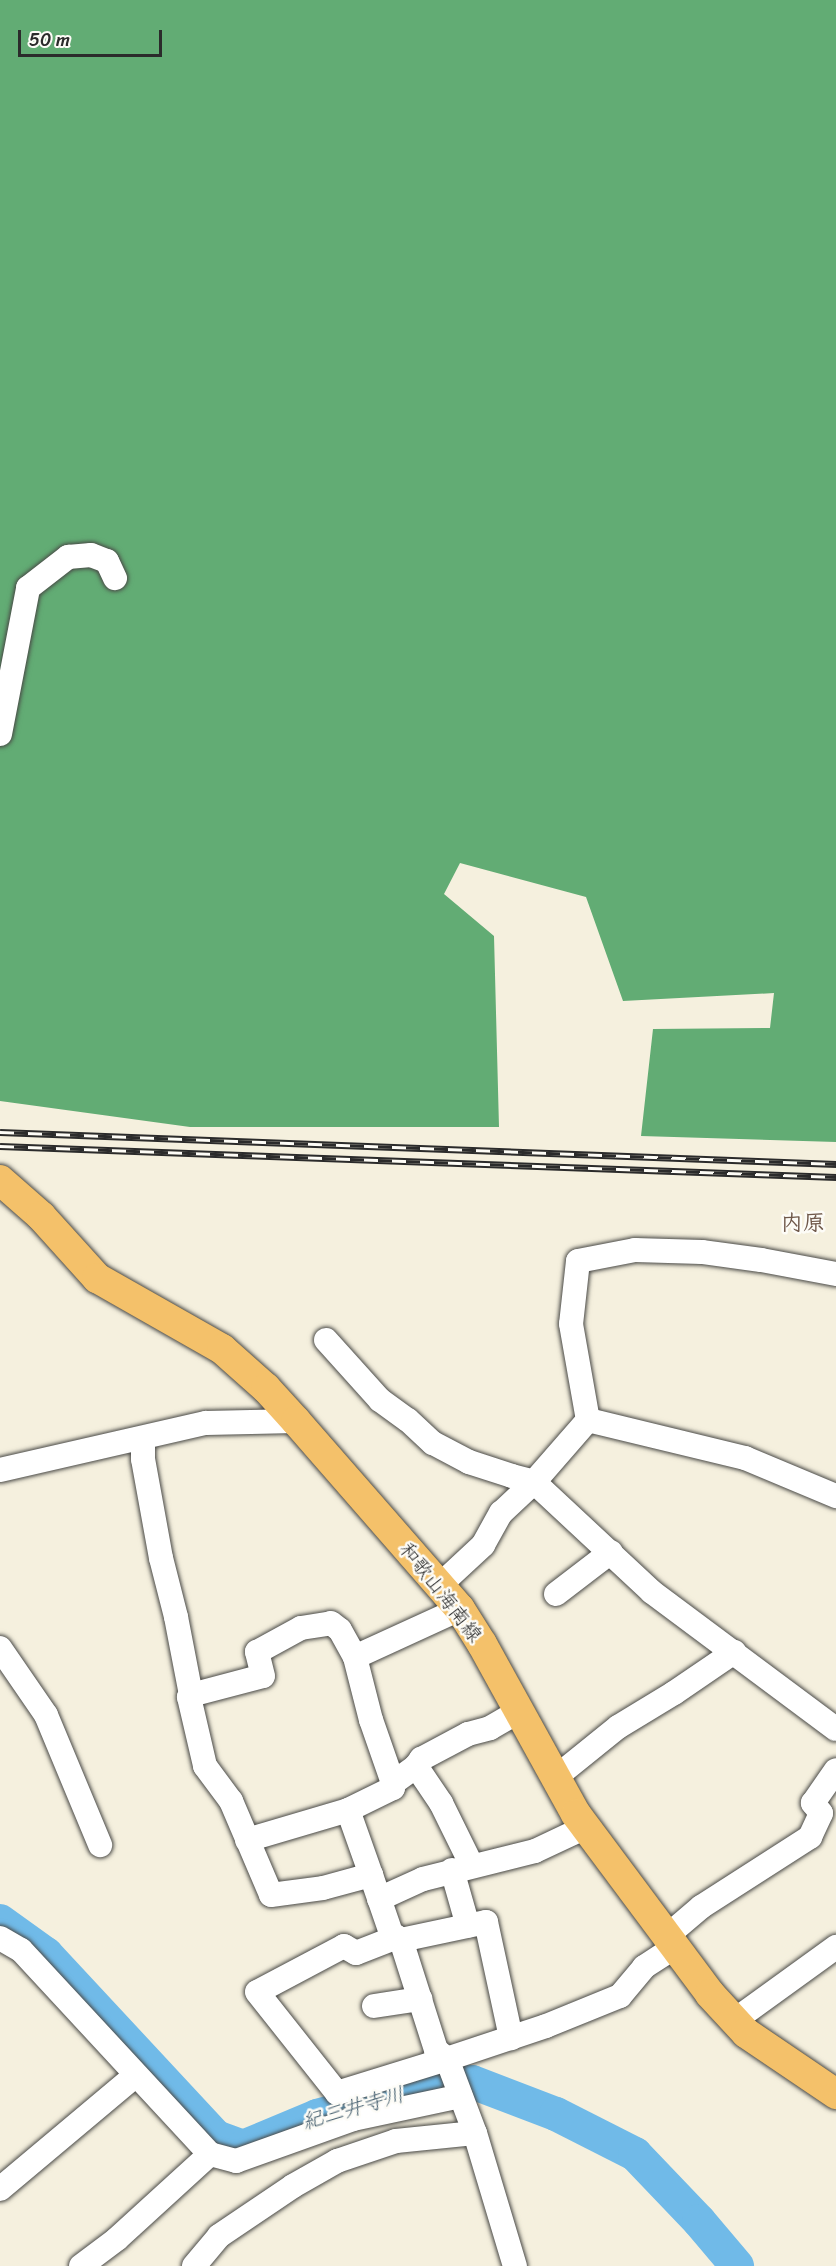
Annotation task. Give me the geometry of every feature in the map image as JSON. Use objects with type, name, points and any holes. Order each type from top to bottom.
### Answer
[{"type":"main road","name":"和歌山海南線","points":[[0,1181],[41,1216],[98,1278],[222,1349],[266,1388],[460,1610],[586,1827],[710,1994],[746,2033],[836,2094]]},
{"type":"street","points":[[0,734],[4,724],[28,588],[68,557],[91,555],[107,561],[116,578]]},
{"type":"street","points":[[588,1420],[571,1324],[578,1262],[635,1250],[702,1252],[836,1274]]},
{"type":"street","points":[[326,1340],[380,1400],[408,1420],[433,1443],[469,1462],[534,1482],[652,1592],[836,1729]]},
{"type":"street","points":[[440,1585],[483,1545],[501,1513],[534,1482],[588,1420]]},
{"type":"street","points":[[588,1420],[745,1458],[836,1496]]},
{"type":"street","points":[[0,1470],[206,1423],[296,1421]]},
{"type":"street","points":[[142,1438],[143,1459],[159,1547],[205,1766],[231,1801],[271,1894],[274,1896],[301,1889],[323,1888],[371,1875]]},
{"type":"street","points":[[556,1594],[611,1552]]},
{"type":"street","points":[[355,1657],[460,1610]]},
{"type":"street","points":[[191,1695],[263,1676],[257,1652],[301,1628],[331,1623],[340,1630],[355,1657],[371,1720],[393,1784]]},
{"type":"street","points":[[0,1648],[46,1715],[100,1845]]},
{"type":"street","points":[[556,1777],[618,1727],[674,1693],[734,1652]]},
{"type":"street","points":[[247,1840],[348,1810],[393,1788],[393,1784],[416,1766],[421,1759],[468,1734],[490,1728],[519,1711]]},
{"type":"street","points":[[416,1766],[441,1803],[462,1868],[468,1926]]},
{"type":"street","points":[[511,2038],[486,1922],[399,1939],[356,1953],[344,1946],[257,1992],[337,2093],[448,2062],[511,2038],[620,1996],[701,1907],[810,1837],[821,1813],[813,1803],[836,1770]]},
{"type":"street","points":[[348,1810],[391,1933],[399,1939],[436,2050],[448,2062],[474,2133],[515,2266]]},
{"type":"street","points":[[379,1899],[423,1879],[535,1851],[586,1827]]},
{"type":"street","points":[[0,1938],[21,1950],[210,2154],[236,2161],[353,2119],[459,2093]]},
{"type":"street","points":[[735,2020],[836,1947]]},
{"type":"street","points":[[374,2006],[420,1999]]},
{"type":"street","points":[[0,2188],[136,2075]]},
{"type":"street","points":[[194,2266],[219,2236],[293,2186],[337,2161],[396,2141],[474,2133]]},
{"type":"street","points":[[81,2266],[117,2239],[210,2154]]},
{"type":"green space","points":[[0,0],[836,0],[836,1142],[641,1136],[653,1029],[770,1028],[774,993],[623,1001],[586,897],[460,863],[444,894],[494,936],[499,1127],[190,1127],[0,1101]]},
{"type":"waterway","name":"紀三井寺川","points":[[0,1921],[46,1954],[216,2137],[243,2147],[317,2116],[429,2086],[472,2082],[556,2114],[635,2154],[699,2221],[737,2266]]},
{"type":"railway","points":[[0,1132],[836,1164]]},
{"type":"railway","points":[[0,1146],[836,1177]]},
{"type":"district","name":"内原","points":[[803,1223]]}]
